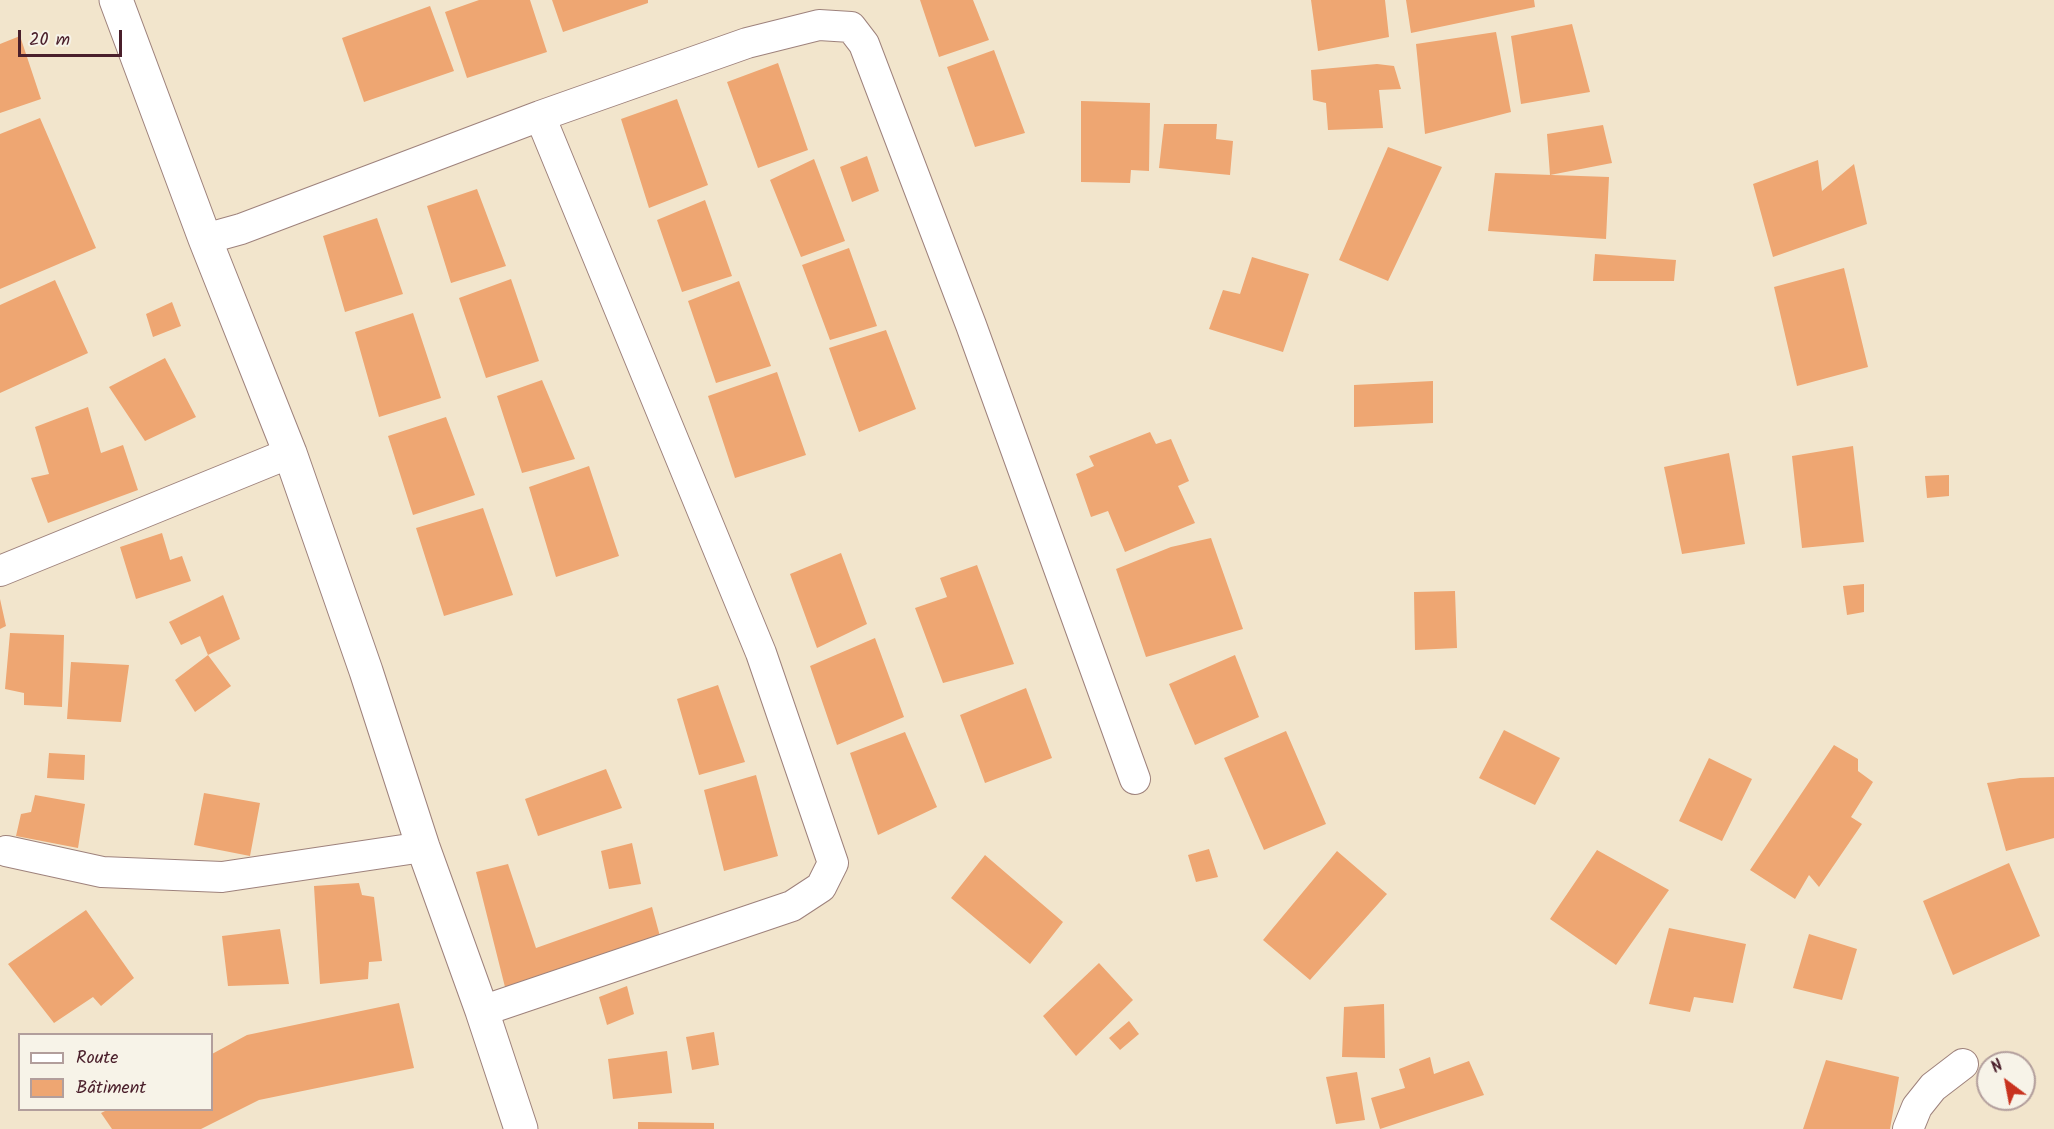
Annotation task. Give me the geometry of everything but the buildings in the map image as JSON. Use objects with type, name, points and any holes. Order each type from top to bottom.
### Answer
[{"type":"street","points":[[116,0],[205,239],[290,453],[366,670],[423,847],[482,1011],[520,1129]]},
{"type":"street","points":[[205,239],[242,229],[540,116],[747,43],[819,25],[851,27],[864,44],[971,325],[1135,779]]},
{"type":"street","points":[[482,1011],[792,906],[820,887],[833,864],[761,653],[540,116]]},
{"type":"street","points":[[0,571],[290,453]]},
{"type":"street","points":[[6,851],[102,872],[222,877],[423,847]]},
{"type":"street","points":[[1908,1129],[1917,1107],[1933,1088],[1963,1064]]}]
